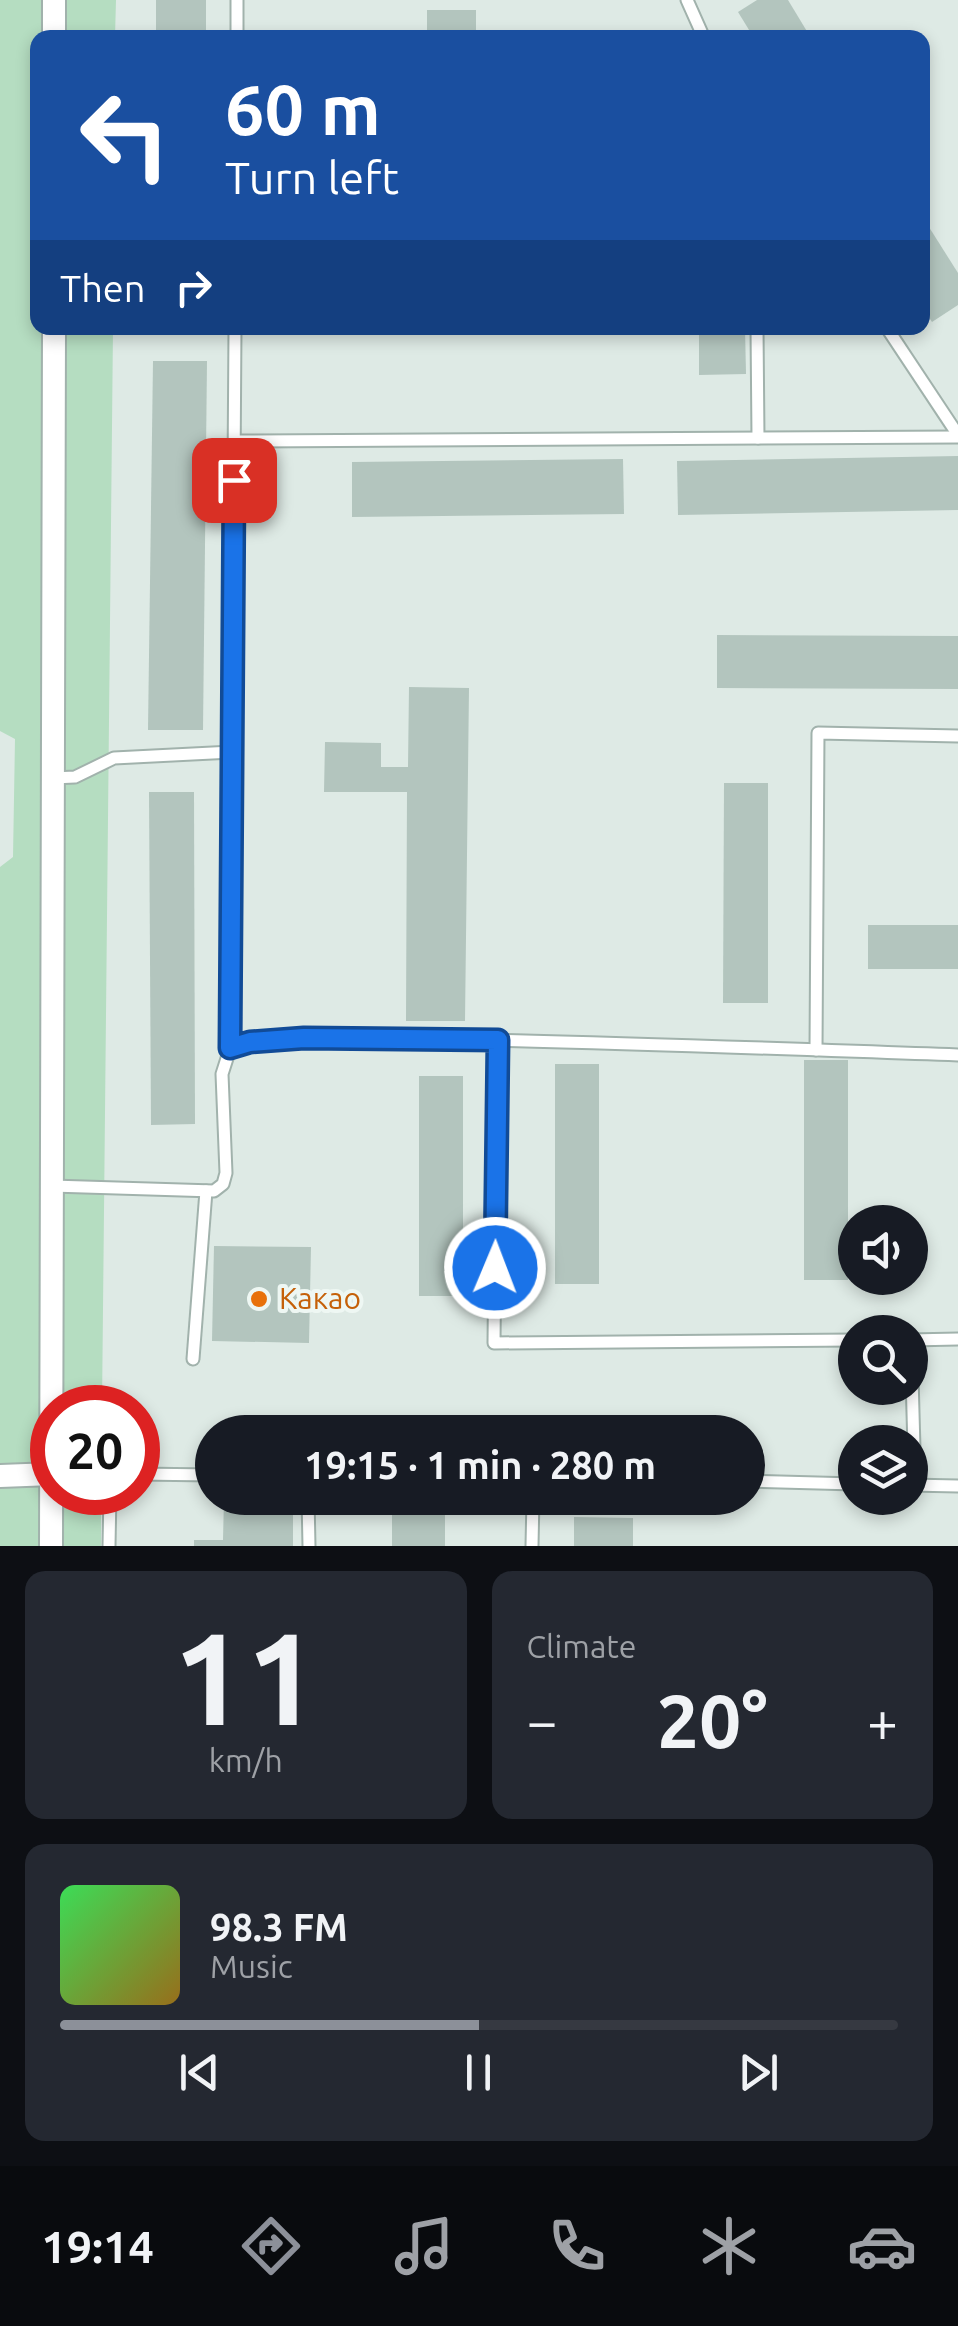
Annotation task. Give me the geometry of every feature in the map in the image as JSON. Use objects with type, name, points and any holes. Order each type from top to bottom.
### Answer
[{"type":"street","points":[[54,0],[54,30]]},
{"type":"street","points":[[52,1385],[54,335]]},
{"type":"street","points":[[0,1476],[30,1475]]},
{"type":"street","points":[[51,1515],[51,1546]]},
{"type":"lane","points":[[237,0],[237,30]]},
{"type":"lane","points":[[687,0],[700,30]]},
{"type":"lane","points":[[51,1186],[214,1191],[223,1184],[226,1173],[222,1074],[230,1048],[235,335]]},
{"type":"lane","points":[[757,335],[758,438]]},
{"type":"lane","points":[[891,335],[958,436]]},
{"type":"lane","points":[[234,441],[958,436]]},
{"type":"lane","points":[[816,1050],[818,733],[958,736]]},
{"type":"lane","points":[[53,778],[75,777],[114,758],[232,752]]},
{"type":"lane","points":[[230,1048],[250,1042],[304,1038],[958,1054]]},
{"type":"lane","points":[[498,1040],[494,1343],[838,1340]]},
{"type":"lane","points":[[193,1359],[206,1191]]},
{"type":"lane","points":[[928,1340],[958,1339]]},
{"type":"lane","points":[[160,1474],[195,1475]]},
{"type":"lane","points":[[765,1482],[838,1484]]},
{"type":"lane","points":[[928,1485],[958,1486]]},
{"type":"lane","points":[[109,1546],[110,1515]]},
{"type":"lane","points":[[308,1515],[309,1546]]},
{"type":"lane","points":[[532,1546],[533,1515]]},
{"type":"green space","points":[[0,0],[116,0],[115,30],[30,30],[30,335],[113,335],[102,1385],[30,1385],[30,1515],[101,1515],[101,1546],[0,1546],[0,867],[13,857],[15,739],[0,731]]},
{"type":"building","points":[[156,0],[206,0],[206,30],[156,30]]},
{"type":"building","points":[[757,0],[788,0],[806,30],[749,30],[738,12]]},
{"type":"building","points":[[427,10],[476,10],[476,30],[427,30]]},
{"type":"building","points":[[930,229],[958,273],[958,305],[932,322]]},
{"type":"building","points":[[699,335],[745,335],[746,374],[699,375]]},
{"type":"building","points":[[153,361],[207,361],[203,730],[148,730]]},
{"type":"building","points":[[958,456],[958,510],[678,515],[677,461]]},
{"type":"building","points":[[623,459],[624,514],[352,517],[352,462]]},
{"type":"building","points":[[717,635],[958,636],[958,689],[717,688]]},
{"type":"building","points":[[409,687],[469,688],[465,1021],[406,1021],[407,792],[324,792],[325,742],[381,743],[381,767],[408,767]]},
{"type":"building","points":[[724,783],[768,783],[768,1003],[723,1003]]},
{"type":"building","points":[[149,792],[194,792],[195,1124],[151,1125]]},
{"type":"building","points":[[868,925],[958,925],[958,969],[868,969]]},
{"type":"building","points":[[804,1060],[848,1060],[848,1205],[838,1205],[838,1280],[804,1280]]},
{"type":"building","points":[[555,1064],[599,1064],[599,1284],[555,1284]]},
{"type":"building","points":[[419,1076],[463,1076],[463,1296],[419,1296]]},
{"type":"building","points":[[214,1246],[311,1247],[309,1343],[212,1341]]},
{"type":"building","points":[[224,1515],[293,1515],[293,1546],[194,1546],[194,1540],[223,1540]]},
{"type":"building","points":[[392,1515],[445,1515],[445,1546],[392,1546]]},
{"type":"building","points":[[574,1517],[633,1518],[633,1546],[574,1546]]},
{"type":"place","name":"Какао","points":[[259,1299]]},
{"type":"route","points":[[234,480],[230,1048],[250,1042],[304,1038],[498,1040],[495,1268]]}]
